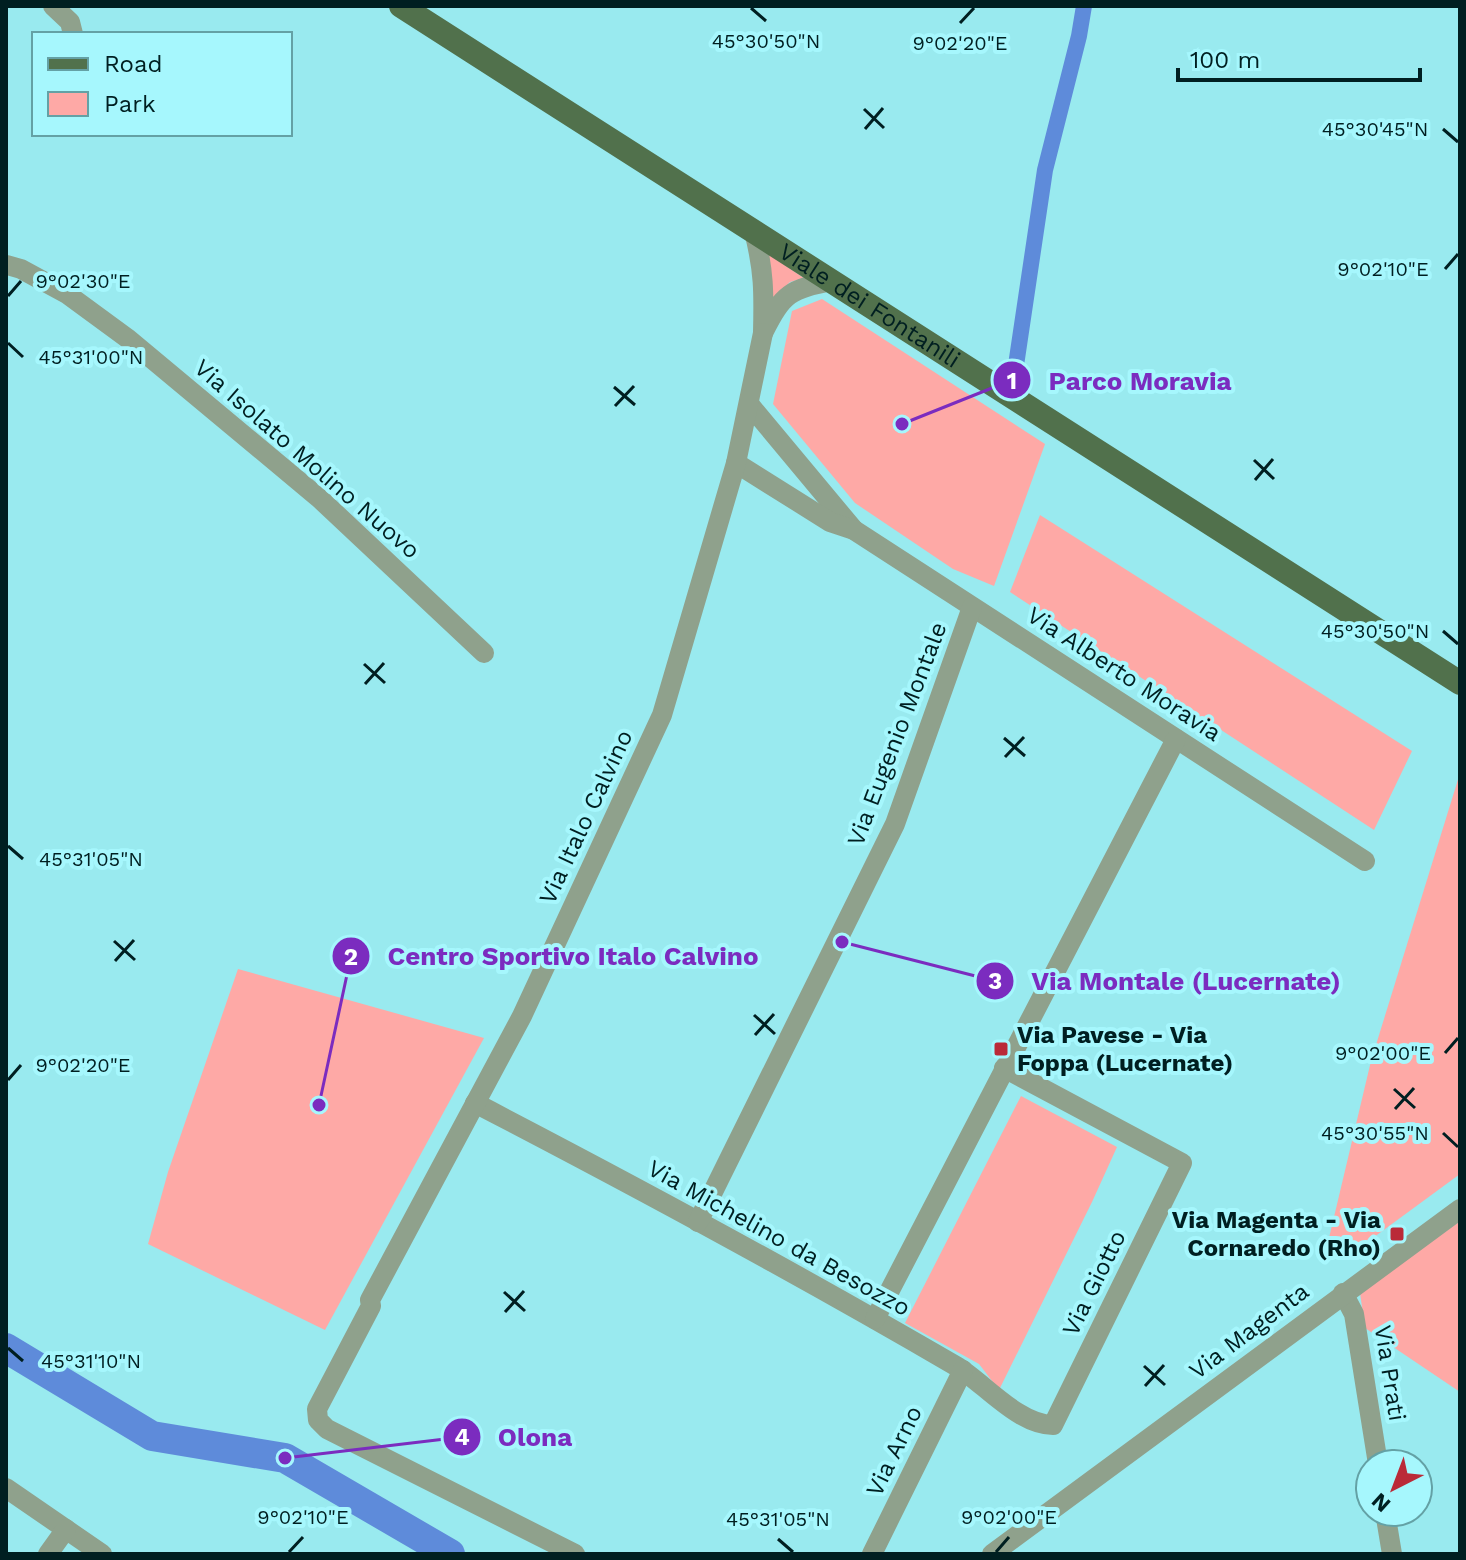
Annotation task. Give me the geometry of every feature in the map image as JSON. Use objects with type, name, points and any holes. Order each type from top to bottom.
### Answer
[{"type":"main road","name":"Viale dei Fontanili","points":[[401,6],[1460,683]]},
{"type":"street","points":[[53,6],[70,22],[72,32]]},
{"type":"street","points":[[754,231],[764,281],[763,333]]},
{"type":"street","name":"Via Isolato Molino Nuovo","points":[[9,262],[67,294],[127,338],[319,498],[484,653]]},
{"type":"street","points":[[763,333],[776,307],[794,290],[833,281]]},
{"type":"street","name":"Via Italo Calvino","points":[[575,1554],[327,1429],[318,1420],[317,1409],[371,1306],[370,1300],[522,1016],[662,715],[736,463],[763,333]]},
{"type":"street","name":"Via Alberto Moravia","points":[[749,404],[854,530]]},
{"type":"street","name":"Via Alberto Moravia","points":[[736,463],[830,522],[854,530],[1365,861]]},
{"type":"street","name":"Via Eugenio Montale","points":[[698,1222],[895,824],[972,607]]},
{"type":"street","points":[[875,1319],[1176,739]]},
{"type":"street","name":"Via Giotto","points":[[1004,1068],[1182,1163],[1053,1425]]},
{"type":"street","name":"Via Michelino da Besozzo","points":[[475,1103],[875,1319],[963,1370],[996,1399],[1044,1425],[1053,1425]]},
{"type":"street","name":"Via Magenta","points":[[992,1554],[1460,1209]]},
{"type":"street","name":"Via Prati","points":[[1343,1293],[1354,1314],[1375,1448]]},
{"type":"street","name":"Via Arno","points":[[872,1554],[963,1370]]},
{"type":"street","points":[[6,1488],[102,1554]]},
{"type":"street","points":[[1388,1528],[1392,1554]]},
{"type":"street","points":[[48,1554],[66,1529]]},
{"type":"green space","points":[[765,252],[804,278],[790,282],[768,304]]},
{"type":"green space","points":[[822,299],[1045,444],[994,586],[953,569],[855,503],[773,404],[792,311]]},
{"type":"green space","points":[[1040,515],[1412,751],[1374,830],[1010,592]]},
{"type":"green space","points":[[1460,773],[1460,1174],[1351,1254],[1329,1238],[1371,1061]]},
{"type":"green space","points":[[238,969],[484,1038],[325,1330],[148,1244],[168,1172]]},
{"type":"green space","points":[[1021,1096],[1117,1147],[999,1390],[979,1364],[905,1323]]},
{"type":"green space","points":[[1460,1221],[1460,1392],[1365,1328],[1360,1293]]},
{"type":"waterway","points":[[1015,372],[1045,170],[1084,6]]},
{"type":"waterway","points":[[6,1348],[152,1436],[285,1458],[450,1554]]},
{"type":"place","name":"Parco Moravia","points":[[902,424]]},
{"type":"place","name":"Via Montale (Lucernate)","points":[[842,942]]},
{"type":"place","name":"Via Pavese - Via Foppa (Lucernate)","points":[[1001,1049]]},
{"type":"place","name":"Centro Sportivo Italo Calvino","points":[[319,1105]]},
{"type":"place","name":"Via Magenta - Via Cornaredo (Rho)","points":[[1397,1234]]},
{"type":"place","name":"Olona","points":[[285,1458]]}]
